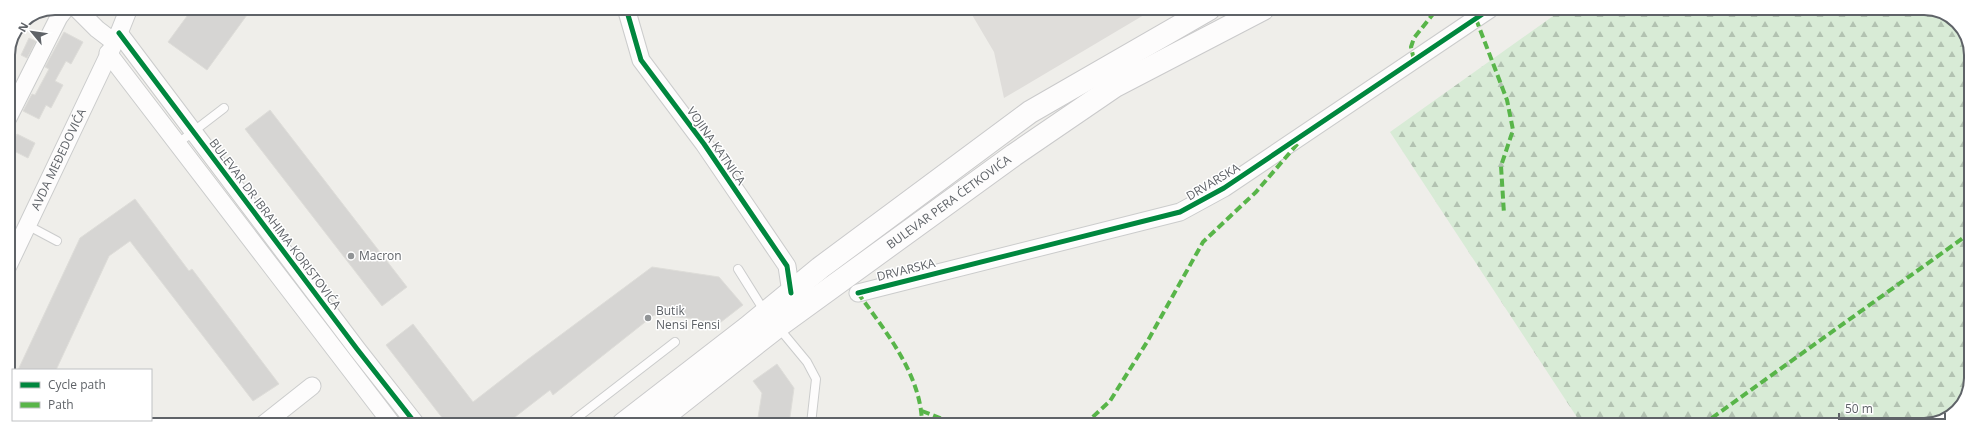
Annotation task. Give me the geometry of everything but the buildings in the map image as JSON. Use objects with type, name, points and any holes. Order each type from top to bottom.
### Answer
[{"type":"main road","name":"BULEVAR PERA ĆETKOVIĆA","points":[[661,418],[771,320],[791,293],[820,268],[1030,112],[1198,15]]},
{"type":"main road","name":"BULEVAR PERA ĆETKOVIĆA","points":[[632,418],[771,320],[1115,86],[1251,15]]},
{"type":"street","points":[[15,104],[61,15]]},
{"type":"street","points":[[83,15],[114,43],[177,144],[387,418]]},
{"type":"street","name":"AVDA MEĐEDOVIĆA","points":[[15,251],[126,15]]},
{"type":"street","name":"VOJINA KATNIĆA","points":[[628,15],[641,60],[704,144],[787,266],[791,293]]},
{"type":"street","name":"DRVARSKA","points":[[858,293],[1172,214],[1191,207],[1224,188],[1481,15]]},
{"type":"street","name":"BULEVAR DR IBRAHIMA KORISTOVIĆA","points":[[114,43],[193,132],[411,418]]},
{"type":"street","points":[[272,418],[312,386]]},
{"type":"lane","points":[[177,144],[224,108]]},
{"type":"lane","points":[[27,225],[56,242]]},
{"type":"lane","points":[[738,268],[771,320],[807,362],[816,379],[811,418]]},
{"type":"lane","points":[[577,418],[675,342]]},
{"type":"shaded area","points":[[972,15],[1144,15],[1004,98],[994,52]]},
{"type":"green space","points":[[1555,15],[1924,15],[1937,17],[1944,20],[1959,35],[1964,53],[1964,378],[1962,391],[1959,398],[1944,413],[1929,418],[1577,418],[1390,132]]},
{"type":"marked path","points":[[1414,60],[1411,47],[1414,38],[1432,15]]},
{"type":"marked path","points":[[1476,19],[1507,100],[1513,130],[1501,166],[1504,214]]},
{"type":"marked path","points":[[1092,418],[1110,401],[1147,342],[1203,242],[1256,192],[1299,142]]},
{"type":"marked path","points":[[1712,418],[1964,237]]},
{"type":"marked path","points":[[858,293],[890,338],[909,371],[916,389],[921,418]]},
{"type":"marked path","points":[[922,411],[940,418]]},
{"type":"cycle path","points":[[628,15],[641,60],[704,144],[787,266],[791,293]]},
{"type":"cycle path","points":[[858,293],[1180,212],[1224,188],[1481,15]]},
{"type":"cycle path","points":[[119,33],[357,349],[411,418]]},
{"type":"place","name":"Macron","points":[[351,256]]},
{"type":"place","name":"Butik Nensi Fensi","points":[[648,318]]}]
